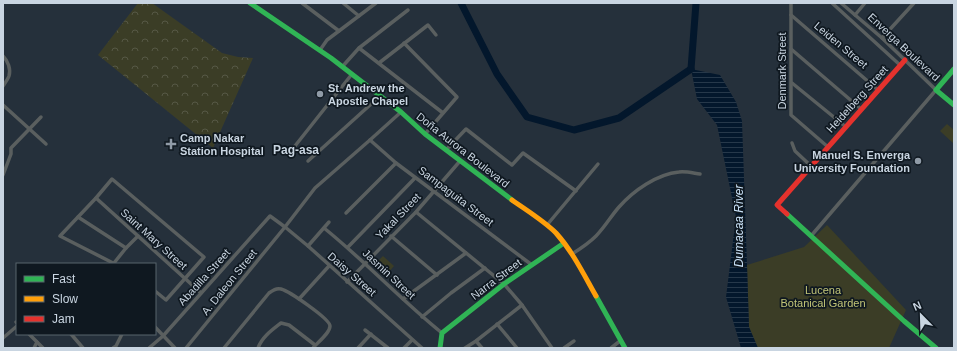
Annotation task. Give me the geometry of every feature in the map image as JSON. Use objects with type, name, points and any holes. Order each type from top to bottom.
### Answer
[{"type":"street","name":"Doña Aurora Boulevard","points":[[250,3],[320,50],[352,74],[401,112],[425,134],[460,162],[556,233],[572,254],[625,348]]},
{"type":"street","points":[[302,3],[339,31]]},
{"type":"street","points":[[342,3],[359,16]]},
{"type":"street","points":[[320,50],[327,40],[376,3]]},
{"type":"street","name":"Denmark Street","points":[[791,3],[791,115],[828,146]]},
{"type":"street","points":[[832,3],[900,65]]},
{"type":"street","name":"Enverga Boulevard","points":[[841,3],[882,38],[936,90],[954,105]]},
{"type":"street","points":[[855,15],[865,3]]},
{"type":"street","points":[[882,38],[914,3]]},
{"type":"street","points":[[342,67],[360,48],[408,10]]},
{"type":"street","name":"Leiden Street","points":[[791,15],[878,90]]},
{"type":"street","points":[[379,63],[428,25],[436,35]]},
{"type":"street","points":[[404,43],[457,97],[425,134]]},
{"type":"street","points":[[360,48],[443,113]]},
{"type":"street","points":[[791,48],[861,109]]},
{"type":"street","points":[[3,56],[9,68],[8,76],[3,86]]},
{"type":"street","name":"Heidelberg Street","points":[[811,236],[777,205],[905,60]]},
{"type":"street","points":[[936,348],[904,321],[811,236],[954,69]]},
{"type":"street","points":[[291,151],[352,74]]},
{"type":"street","points":[[792,83],[846,126]]},
{"type":"street","points":[[308,161],[380,96]]},
{"type":"street","points":[[3,106],[46,144]]},
{"type":"street","name":"A. Daleon Street","points":[[186,348],[285,227],[314,188],[401,112]]},
{"type":"street","points":[[3,175],[11,154],[11,148],[41,117]]},
{"type":"street","points":[[446,150],[466,129],[512,166],[523,153],[576,191]]},
{"type":"street","name":"Sampaguita Street","points":[[370,140],[415,178],[532,265]]},
{"type":"street","points":[[792,143],[795,151],[811,166]]},
{"type":"street","name":"Yakal Street","points":[[347,282],[390,236],[416,212],[460,162]]},
{"type":"street","points":[[346,213],[396,163]]},
{"type":"street","points":[[547,225],[598,164]]},
{"type":"street","points":[[572,254],[597,235],[620,206],[651,180],[670,173],[680,172],[700,174]]},
{"type":"street","points":[[348,247],[415,178]]},
{"type":"street","points":[[113,263],[60,236],[112,179],[204,257],[166,300],[156,292]]},
{"type":"street","name":"Saint Mary Street","points":[[96,198],[201,293]]},
{"type":"street","points":[[416,212],[504,284],[522,305],[552,348]]},
{"type":"street","name":"Daisy Street","points":[[270,216],[308,246],[422,348]]},
{"type":"street","name":"Abadilla Street","points":[[149,348],[163,336],[270,216]]},
{"type":"street","points":[[78,217],[126,248]]},
{"type":"street","points":[[308,246],[329,222]]},
{"type":"street","name":"Jasmin Street","points":[[324,228],[348,247],[422,317],[442,333]]},
{"type":"street","points":[[116,263],[126,248],[138,236]]},
{"type":"street","points":[[390,236],[437,275]]},
{"type":"street","name":"Narra Street","points":[[442,333],[504,284],[564,243]]},
{"type":"street","points":[[403,299],[466,253]]},
{"type":"street","points":[[299,299],[329,266]]},
{"type":"street","points":[[422,317],[485,268]]},
{"type":"street","points":[[224,348],[269,293],[275,289],[281,289],[299,299],[329,322],[330,326],[328,332],[314,347],[289,325],[282,323],[272,329],[258,345],[258,348]]},
{"type":"street","points":[[465,348],[522,305]]},
{"type":"street","points":[[497,324],[517,348]]},
{"type":"street","points":[[3,338],[16,327]]},
{"type":"street","points":[[156,328],[174,348]]},
{"type":"street","points":[[365,330],[388,348]]},
{"type":"street","points":[[442,333],[441,346],[445,348]]},
{"type":"street","points":[[358,348],[371,334]]},
{"type":"street","points":[[30,335],[44,348]]},
{"type":"street","points":[[72,335],[83,348]]},
{"type":"street","points":[[113,348],[116,346],[122,335]]},
{"type":"street","points":[[404,348],[412,340]]},
{"type":"street","points":[[564,348],[574,340]]},
{"type":"street","points":[[476,341],[482,348]]},
{"type":"street","points":[[611,348],[620,341]]},
{"type":"street","points":[[34,348],[37,342]]},
{"type":"green space","points":[[138,3],[152,3],[222,53],[238,57],[253,58],[213,148],[98,55]]},
{"type":"green space","points":[[947,124],[954,130],[954,144],[940,131]]},
{"type":"green space","name":"Lucena Botanical Garden","points":[[827,225],[906,310],[889,348],[758,348],[749,327],[747,265],[804,247]]},
{"type":"green space","points":[[383,256],[394,266],[387,274],[376,263]]},
{"type":"water","name":"Dumacaa River","points":[[691,69],[720,75],[736,102],[742,121],[749,327],[758,348],[741,348],[726,297],[736,217],[717,125],[697,99]]},
{"type":"waterway","points":[[461,3],[497,74],[527,117],[574,130],[619,118],[691,69]]},
{"type":"waterway","points":[[691,69],[696,3]]},
{"type":"traffic: fast","points":[[250,3],[331,58],[401,112],[425,134],[512,200]]},
{"type":"traffic: fast","points":[[954,69],[936,90],[954,105]]},
{"type":"traffic: fast","points":[[787,214],[904,321],[936,348]]},
{"type":"traffic: fast","points":[[440,348],[442,333],[504,284],[564,243]]},
{"type":"traffic: fast","points":[[596,296],[625,348]]},
{"type":"traffic: slow","points":[[512,200],[556,233],[573,256],[596,296]]},
{"type":"traffic: jam","points":[[787,214],[777,205],[905,60]]},
{"type":"place","name":"St. Andrew the Apostle Chapel","points":[[320,94]]},
{"type":"place","name":"Camp Nakar Station Hospital","points":[[171,144]]},
{"type":"place","name":"Manuel S. Enverga University Foundation","points":[[918,161]]},
{"type":"district","name":"Pag-asa","points":[[296,150]]}]
